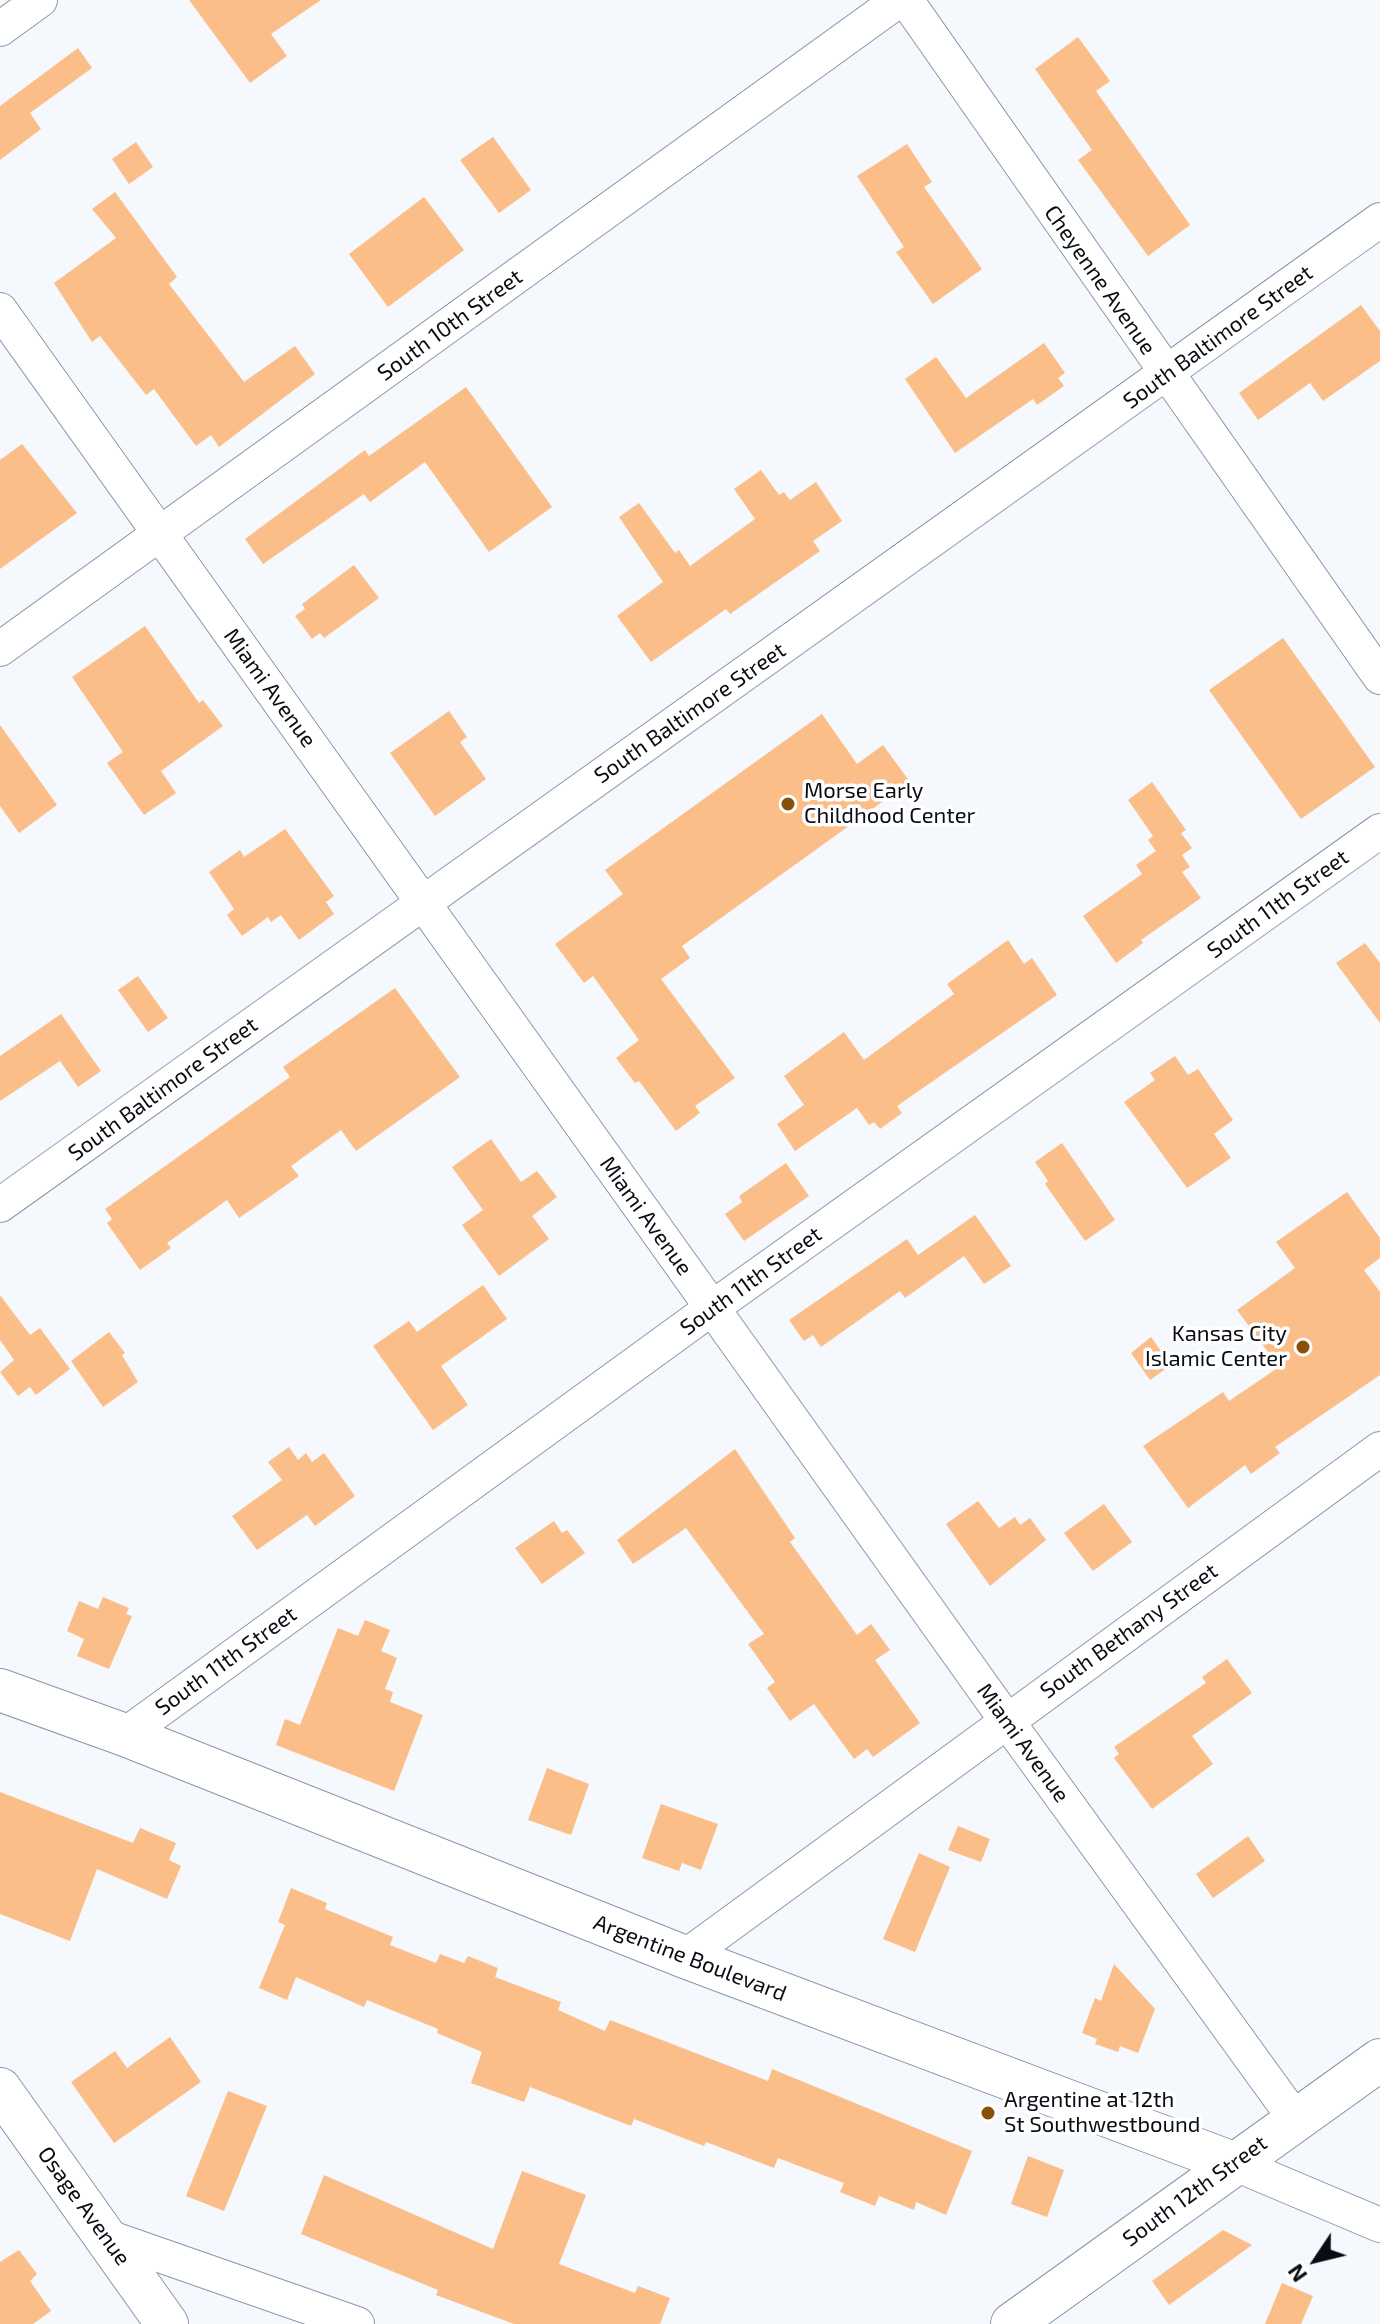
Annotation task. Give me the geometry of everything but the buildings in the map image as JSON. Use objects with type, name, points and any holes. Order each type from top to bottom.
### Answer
[{"type":"street","points":[[0,29],[40,0]]},
{"type":"street","name":"South 10th Street","points":[[0,649],[899,0]]},
{"type":"street","name":"Cheyenne Avenue","points":[[906,0],[1380,677]]},
{"type":"street","name":"South Baltimore Street","points":[[0,1205],[1380,220]]},
{"type":"street","name":"Miami Avenue","points":[[0,310],[1007,1721],[1296,2120]]},
{"type":"street","name":"South 11th Street","points":[[125,1735],[712,1308],[1380,831]]},
{"type":"street","name":"South Bethany Street","points":[[685,1957],[1380,1449]]},
{"type":"street","name":"Argentine Boulevard","points":[[0,1690],[125,1735],[685,1957],[1233,2163],[1380,2225]]},
{"type":"street","name":"South 12th Street","points":[[1012,2324],[1380,2060]]},
{"type":"street","name":"Osage Avenue","points":[[0,2089],[167,2324]]},
{"type":"street","points":[[105,2236],[357,2324]]},
{"type":"place","name":"Morse Early Childhood Center","points":[[788,804]]},
{"type":"place","name":"Kansas City Islamic Center","points":[[1303,1347]]},
{"type":"place","name":"Argentine at 12th St Southwestbound","points":[[988,2113]]}]
